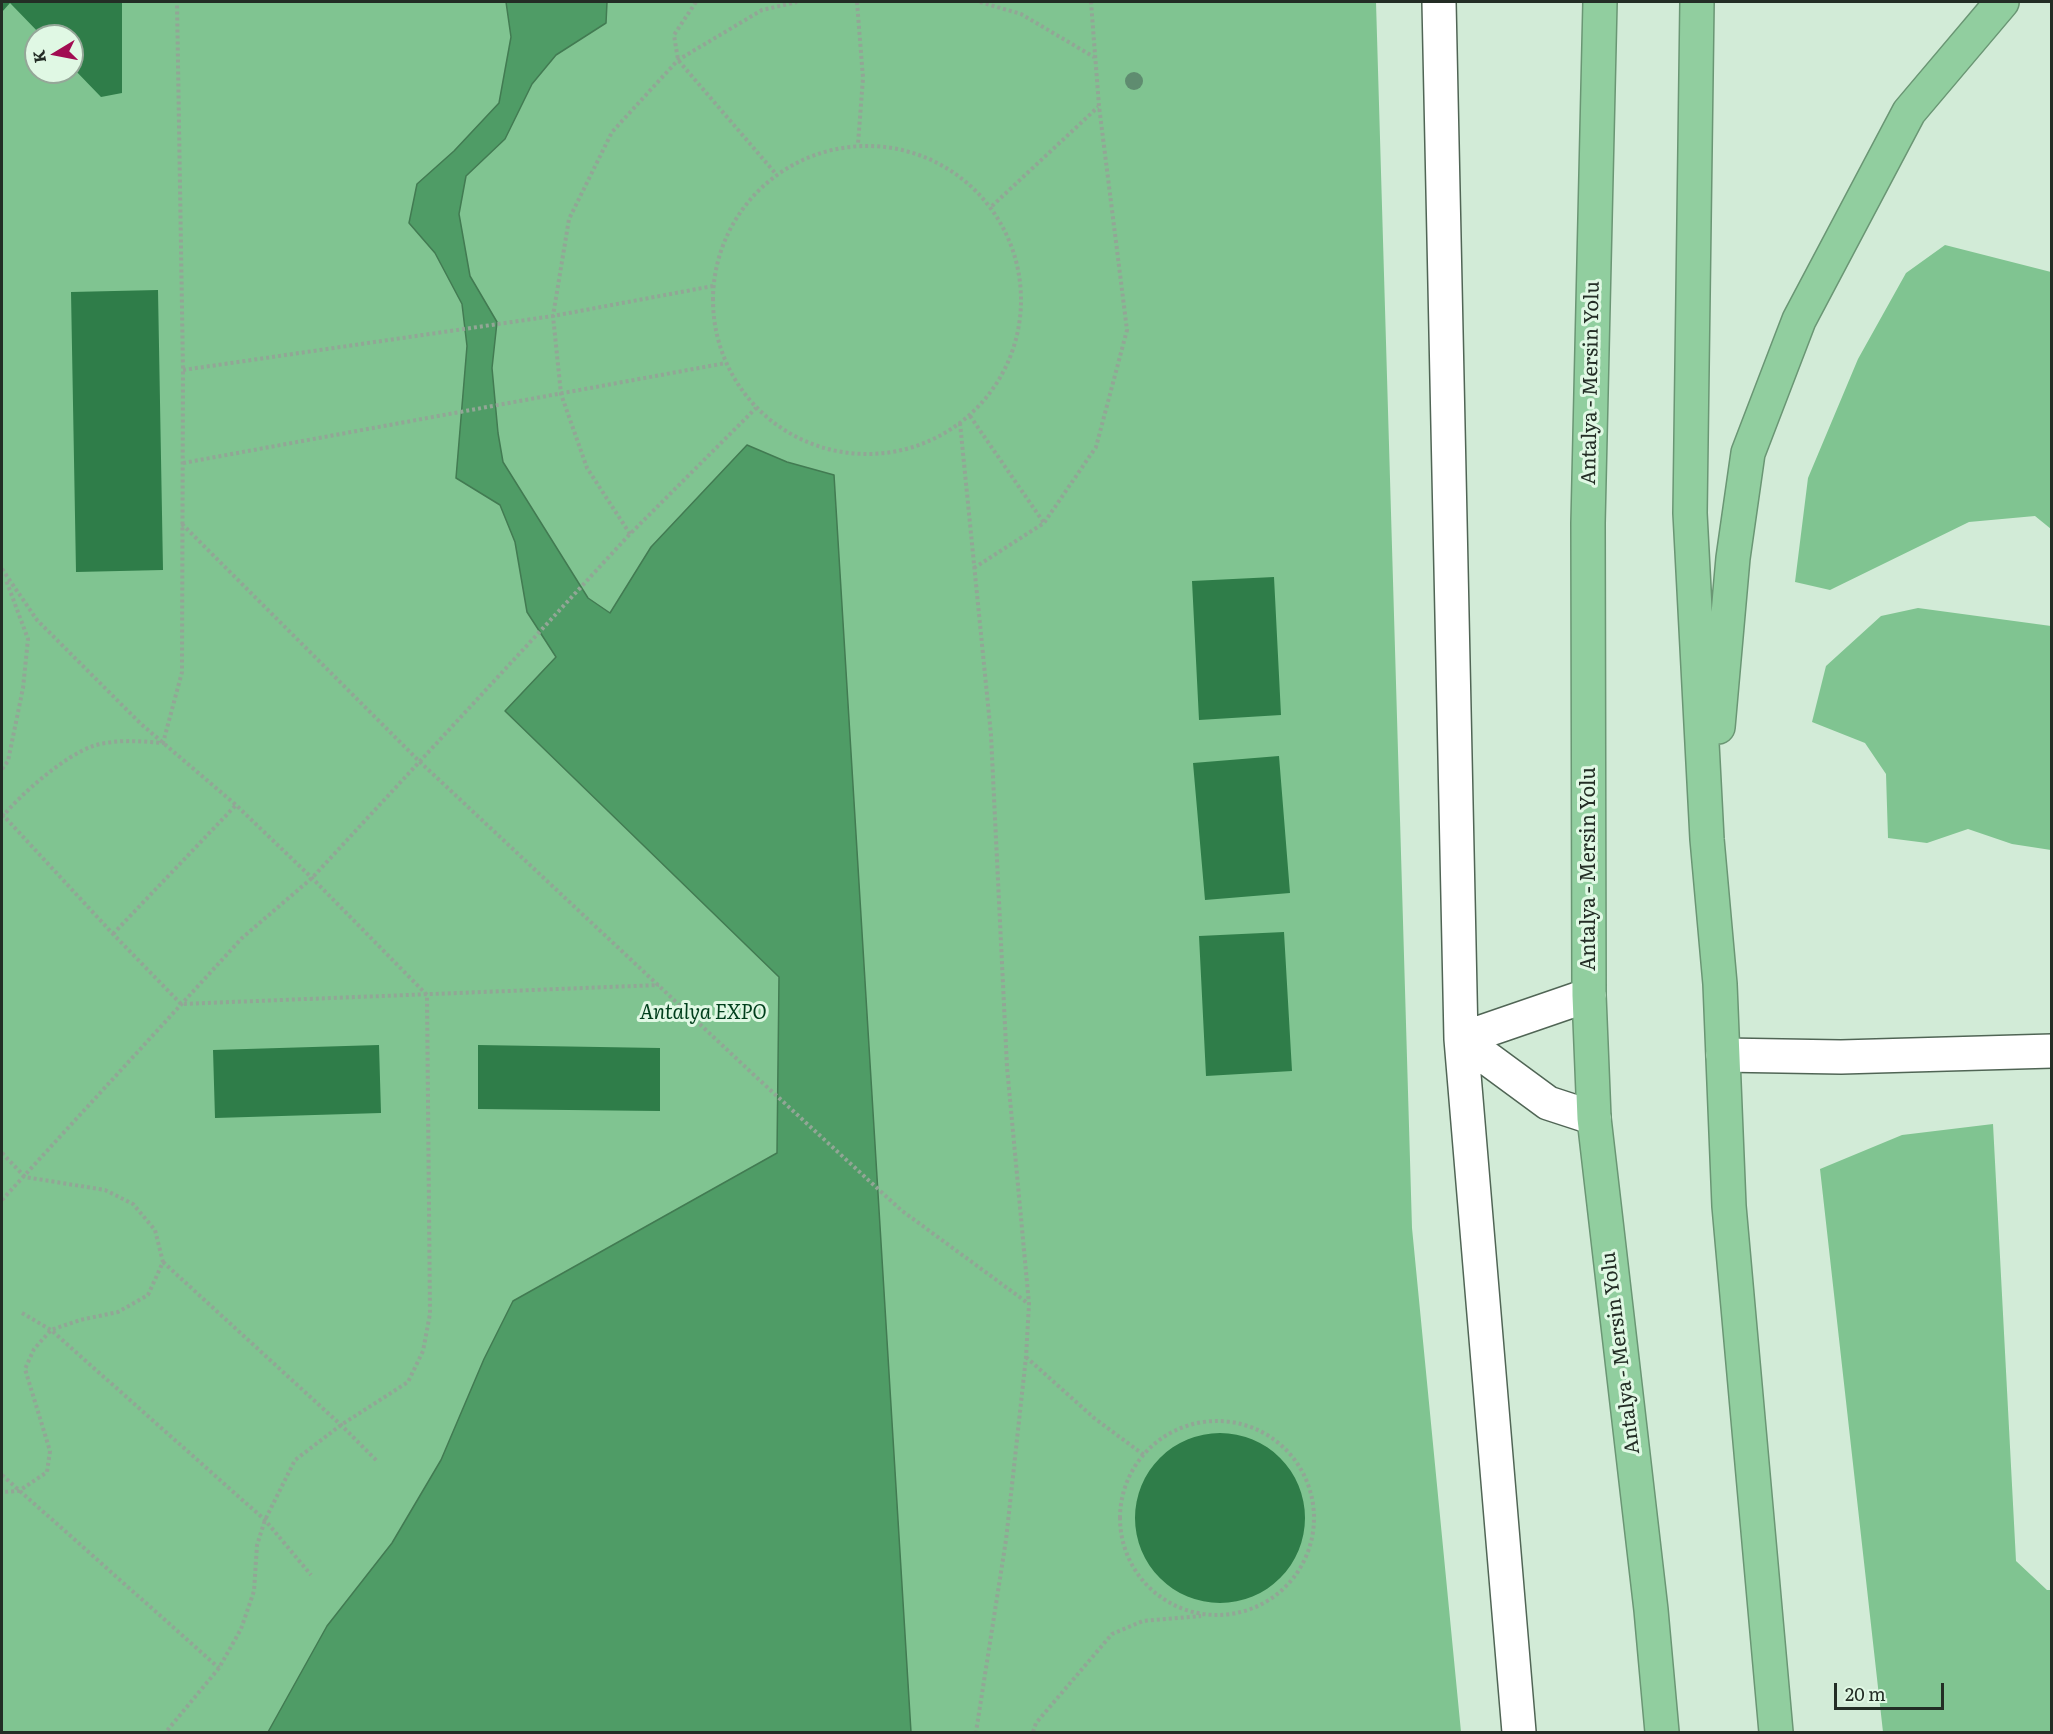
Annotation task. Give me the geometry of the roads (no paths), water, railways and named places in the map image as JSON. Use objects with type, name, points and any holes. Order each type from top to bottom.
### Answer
[{"type":"highway","name":"Antalya - Mersin Yolu","points":[[1600,2],[1588,524],[1588,995],[1594,1118],[1651,1610],[1662,1732]]},
{"type":"highway","points":[[1697,2],[1689,513],[1707,839],[1720,984],[1729,1206],[1776,1732]]},
{"type":"highway","points":[[1707,839],[1733,558],[1748,453],[1799,320],[1909,112],[2002,2]]},
{"type":"lane","points":[[1438,2],[1461,1039],[1520,1732]]},
{"type":"lane","points":[[1461,1039],[1588,995]]},
{"type":"lane","points":[[1461,1039],[1548,1103],[1594,1118]]},
{"type":"lane","points":[[1723,1055],[1841,1057],[2052,1050]]},
{"type":"park label","name":"Antalya EXPO","points":[[703,1013]]}]
